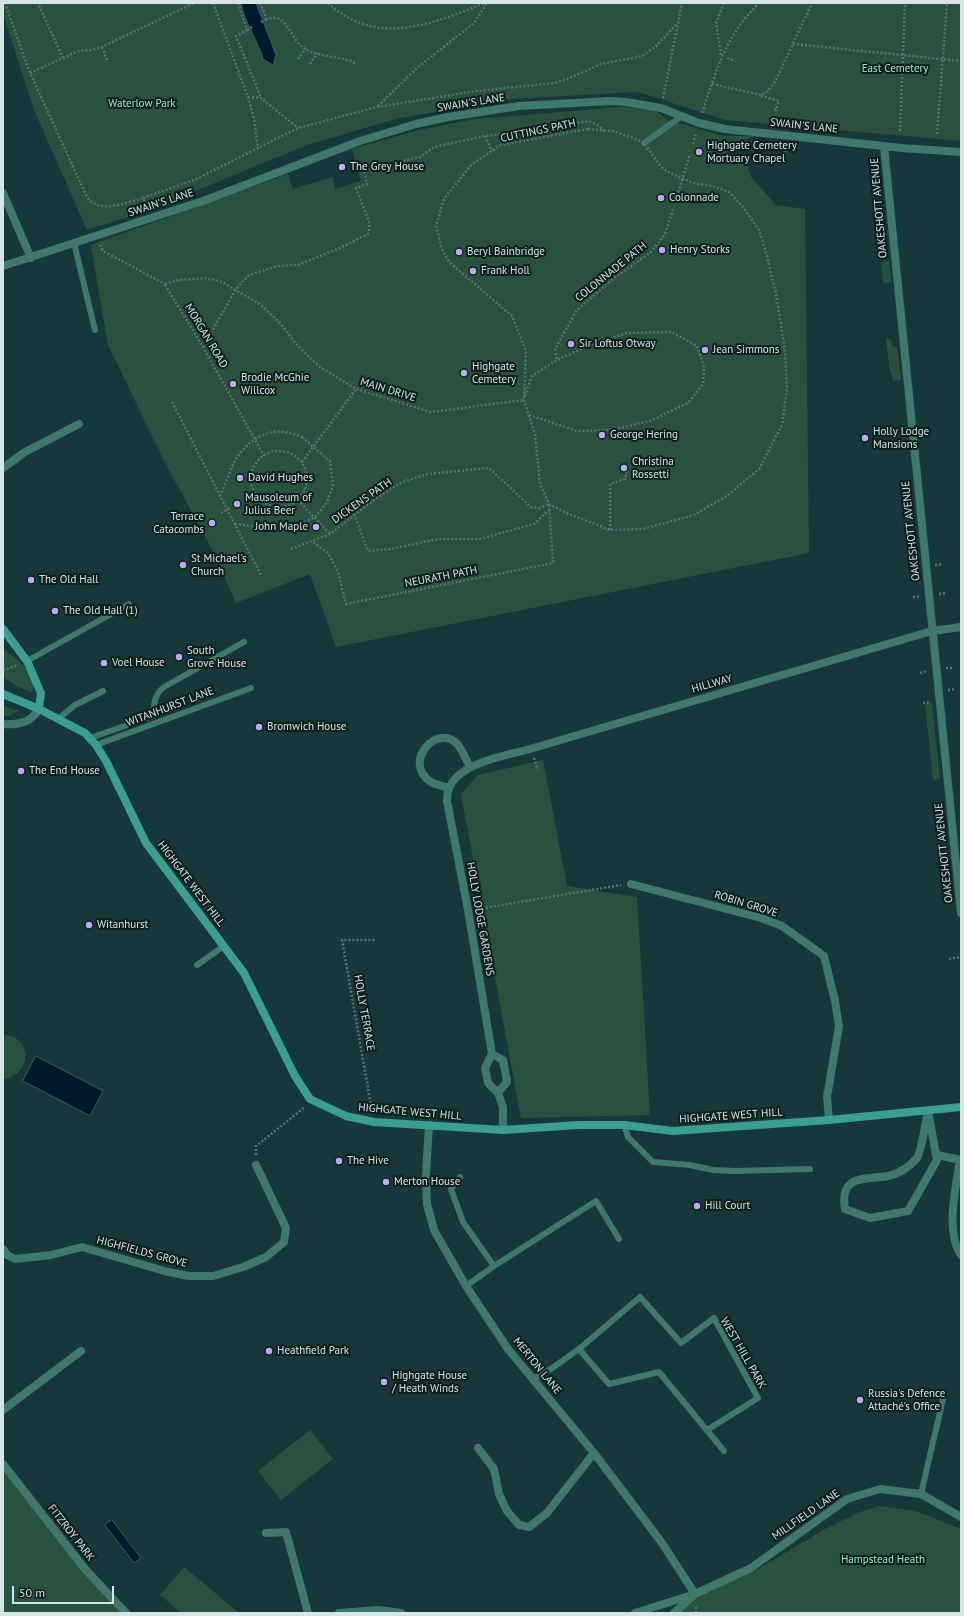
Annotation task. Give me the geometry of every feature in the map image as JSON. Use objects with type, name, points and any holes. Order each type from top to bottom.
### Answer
[{"type":"street","name":"SWAIN'S LANE","points":[[3,266],[203,200],[360,141],[416,124],[519,106],[587,101],[626,102],[661,108],[699,123],[724,129],[884,146],[961,152]]},
{"type":"street","name":"OAKESHOTT AVENUE","points":[[884,146],[961,913]]},
{"type":"street","points":[[3,193],[31,258]]},
{"type":"street","points":[[3,468],[25,452],[80,424]]},
{"type":"street","name":"HILLWAY","points":[[470,767],[932,631],[961,627]]},
{"type":"street","points":[[3,629],[27,661],[41,693],[39,709],[35,716],[24,722],[3,724]]},
{"type":"street","name":"HIGHGATE WEST HILL","points":[[3,694],[39,709],[85,733],[96,745],[106,761],[146,843],[160,864],[244,973],[295,1076],[310,1099],[346,1116],[374,1122],[503,1130],[578,1125],[624,1125],[673,1131],[829,1120],[961,1107]]},
{"type":"street","points":[[442,738],[451,740],[458,745],[470,767],[458,776],[449,788],[428,780],[421,769],[421,754],[428,743],[442,738]]},
{"type":"street","name":"HOLLY LODGE GARDENS","points":[[449,788],[447,801],[468,910],[492,1054]]},
{"type":"street","name":"ROBIN GROVE","points":[[631,884],[760,918],[782,926],[824,956],[839,1026],[827,1097],[829,1120]]},
{"type":"street","points":[[498,1093],[507,1082],[503,1060],[492,1054],[484,1068],[488,1083],[498,1093],[503,1107],[503,1130]]},
{"type":"street","points":[[928,1111],[937,1160],[908,1212],[870,1218],[845,1209],[843,1200],[846,1189],[853,1182],[870,1176],[889,1176],[903,1170],[918,1157],[928,1111]]},
{"type":"street","name":"MERTON LANE","points":[[429,1126],[426,1204],[434,1230],[466,1286],[508,1349],[594,1453],[662,1543],[695,1594]]},
{"type":"street","points":[[937,1155],[960,1160],[954,1199],[954,1228],[955,1246],[961,1255]]},
{"type":"street","name":"HIGHFIELDS GROVE","points":[[3,1249],[7,1255],[15,1259],[50,1255],[82,1247],[168,1272],[189,1276],[213,1276],[244,1267],[266,1257],[284,1242],[286,1228],[256,1165]]},
{"type":"street","points":[[3,1410],[81,1351]]},
{"type":"street","points":[[478,1448],[494,1470],[499,1494],[507,1511],[519,1526],[529,1527],[547,1513],[594,1453]]},
{"type":"street","name":"FITZROY PARK","points":[[3,1464],[85,1569],[126,1613]]},
{"type":"street","name":"MILLFIELD LANE","points":[[674,1613],[695,1594],[751,1568],[847,1499],[880,1489],[921,1494],[961,1517]]},
{"type":"street","points":[[266,1533],[286,1532],[308,1613]]},
{"type":"street","points":[[635,1613],[695,1594]]},
{"type":"street","points":[[339,1613],[379,1610],[401,1613]]},
{"type":"lane","points":[[644,143],[682,116]]},
{"type":"lane","points":[[74,243],[95,330]]},
{"type":"lane","points":[[27,661],[129,604]]},
{"type":"lane","points":[[90,738],[153,716],[154,702],[157,692],[244,642]]},
{"type":"lane","name":"WITANHURST LANE","points":[[96,745],[251,688]]},
{"type":"lane","points":[[58,719],[75,705],[103,691]]},
{"type":"lane","points":[[197,965],[224,946]]},
{"type":"lane","points":[[624,1125],[628,1136],[653,1162],[690,1165],[713,1170],[735,1172],[810,1169]]},
{"type":"lane","points":[[460,1177],[451,1189],[463,1222],[494,1266]]},
{"type":"lane","points":[[466,1286],[494,1266],[596,1201],[619,1239]]},
{"type":"lane","name":"WEST HILL PARK","points":[[532,1379],[551,1369],[578,1349],[640,1297],[680,1343],[714,1318],[758,1398],[707,1430]]},
{"type":"lane","points":[[578,1349],[609,1384],[659,1372],[724,1451]]},
{"type":"lane","points":[[921,1494],[943,1399]]},
{"type":"path","points":[[5,3],[30,73],[91,203],[103,207],[143,198],[194,180],[258,150],[298,128],[377,107],[476,90],[555,83],[601,64],[642,56],[656,46],[678,23]]},
{"type":"path","points":[[38,3],[63,58]]},
{"type":"path","points":[[30,73],[78,51],[92,50],[102,46],[194,3]]},
{"type":"path","points":[[213,3],[248,97],[254,119],[258,150]]},
{"type":"path","points":[[238,3],[247,30]]},
{"type":"path","points":[[260,3],[267,19]]},
{"type":"path","points":[[328,3],[338,12],[358,24],[374,28],[398,29],[431,23],[486,3]]},
{"type":"path","points":[[377,107],[417,68],[474,23],[486,3]]},
{"type":"path","points":[[661,108],[682,3]]},
{"type":"path","points":[[721,55],[716,23],[724,3]]},
{"type":"path","points":[[699,123],[721,55],[739,25],[759,3]]},
{"type":"path","points":[[761,95],[768,91],[776,80],[812,3]]},
{"type":"path","points":[[900,131],[905,3]]},
{"type":"path","points":[[937,134],[947,3]]},
{"type":"path","points":[[261,22],[267,19],[280,19],[301,46],[317,53],[356,63]]},
{"type":"path","points":[[252,27],[236,36],[261,98],[298,128]]},
{"type":"path","points":[[793,44],[961,61]]},
{"type":"path","points":[[102,46],[107,60]]},
{"type":"path","points":[[298,59],[306,48]]},
{"type":"path","points":[[310,64],[317,53]]},
{"type":"path","points":[[727,58],[735,61]]},
{"type":"path","points":[[712,84],[761,95],[779,101],[776,110],[774,109]]},
{"type":"path","points":[[248,97],[261,98]]},
{"type":"path","points":[[203,347],[236,289],[249,275],[261,270],[278,266],[298,265],[342,247],[368,234],[370,224],[356,188],[368,184],[364,170],[420,156],[434,147],[485,136],[589,122],[605,131]]},
{"type":"path","name":"CUTTINGS PATH","points":[[524,400],[526,351],[512,316],[449,262],[442,248],[436,226],[444,199],[472,164],[501,145],[588,129],[605,131],[634,138],[644,143]]},
{"type":"path","points":[[485,136],[492,151]]},
{"type":"path","points":[[529,415],[577,431],[613,430],[650,421],[688,403],[703,384],[704,367],[697,346],[672,332],[627,333],[598,342],[557,360],[532,376],[524,400],[535,434],[540,484],[549,504],[564,512],[610,530],[643,529],[694,515],[728,495],[759,470],[782,425],[787,389],[785,351],[776,294],[759,230],[729,192],[712,186],[682,180],[674,176],[661,167],[644,143]]},
{"type":"path","points":[[783,160],[784,161],[788,143]]},
{"type":"path","points":[[676,200],[690,154]]},
{"type":"path","points":[[143,198],[147,211]]},
{"type":"path","name":"COLONNADE PATH","points":[[557,360],[555,349],[577,310],[613,279],[651,252],[665,234],[673,210]]},
{"type":"path","points":[[95,236],[103,250],[165,284]]},
{"type":"path","name":"MAIN DRIVE","points":[[165,284],[178,280],[207,278],[222,282],[236,289],[261,305],[280,323],[297,346],[320,368],[356,389],[431,412],[524,400]]},
{"type":"path","name":"MORGAN ROAD","points":[[165,284],[203,347],[264,456]]},
{"type":"path","points":[[302,462],[356,389]]},
{"type":"path","points":[[172,402],[261,575]]},
{"type":"path","points":[[220,496],[237,456],[255,439],[274,430],[292,432],[302,437],[330,461],[333,485],[326,504],[315,517],[287,531],[234,524]]},
{"type":"path","points":[[277,451],[291,454],[302,462],[307,475],[306,489],[298,500],[287,506],[274,507],[262,502],[254,492],[251,479],[255,466],[264,456],[277,451]]},
{"type":"path","name":"DICKENS PATH","points":[[291,549],[313,542],[330,534],[354,514],[402,482],[428,474],[489,468],[531,507],[539,508],[549,504]]},
{"type":"path","points":[[610,530],[610,484],[625,479],[627,470]]},
{"type":"path","points":[[245,500],[254,492]]},
{"type":"path","points":[[298,500],[330,534]]},
{"type":"path","name":"NEURATH PATH","points":[[313,542],[328,553],[338,572],[346,604],[553,563],[549,504]]},
{"type":"path","points":[[221,513],[228,509]]},
{"type":"path","points":[[354,514],[368,551],[391,549],[438,539],[480,539],[534,524],[549,510]]},
{"type":"path","points":[[3,670],[27,661]]},
{"type":"path","points":[[468,910],[631,884]]},
{"type":"path","name":"HOLLY TERRACE","points":[[374,1122],[371,1098],[342,940],[376,940]]},
{"type":"path","points":[[949,959],[961,957]]},
{"type":"path","points":[[256,1165],[256,1146],[304,1108],[310,1099]]},
{"type":"green space","name":"Waterlow Park","points":[[3,3],[961,3],[961,141],[725,120],[638,92],[511,99],[399,118],[307,145],[147,211],[87,230],[35,112],[3,14]]},
{"type":"green space","name":"Highgate Cemetery","points":[[622,107],[654,110],[668,120],[723,136],[756,136],[747,139],[727,156],[727,158],[731,158],[731,164],[746,162],[751,177],[776,205],[805,209],[809,553],[336,647],[310,574],[236,603],[212,549],[164,461],[108,345],[91,245],[288,174],[293,189],[332,177],[335,189],[361,181],[352,149],[419,130],[475,119]]},
{"type":"green space","points":[[889,261],[891,282],[883,283],[881,262]]},
{"type":"green space","points":[[886,339],[891,339],[892,347],[897,347],[901,380],[893,381],[890,371]]},
{"type":"green space","points":[[3,649],[14,656],[25,667],[32,680],[32,692],[18,687],[3,677]]},
{"type":"green space","points":[[925,703],[932,703],[940,779],[933,780]]},
{"type":"green space","points":[[3,706],[19,711],[9,716],[3,716]]},
{"type":"green space","points":[[543,760],[567,886],[637,897],[650,1115],[521,1118],[461,794],[478,775]]},
{"type":"green space","points":[[3,1035],[13,1037],[20,1041],[26,1056],[20,1071],[13,1076],[3,1079]]},
{"type":"green space","points":[[310,1430],[333,1459],[281,1500],[258,1471]]},
{"type":"green space","points":[[3,1464],[126,1613],[3,1613]]},
{"type":"green space","name":"Hampstead Heath","points":[[879,1506],[916,1511],[961,1529],[961,1613],[674,1613],[697,1596],[753,1572],[825,1529],[857,1513]]},
{"type":"green space","points":[[184,1567],[239,1613],[181,1613],[160,1595]]},
{"type":"water","points":[[241,3],[256,3],[276,55],[273,65],[263,59],[245,18]]},
{"type":"water","points":[[36,1056],[103,1091],[90,1116],[23,1081]]},
{"type":"water","points":[[112,1520],[141,1558],[134,1563],[105,1525]]},
{"type":"place","name":"Highgate Cemetery Mortuary Chapel","points":[[699,152]]},
{"type":"place","name":"The Grey House","points":[[342,167]]},
{"type":"place","name":"Colonnade","points":[[661,198]]},
{"type":"place","name":"Henry Storks","points":[[662,250]]},
{"type":"place","name":"Beryl Bainbridge","points":[[459,252]]},
{"type":"place","name":"Frank Holl","points":[[473,271]]},
{"type":"place","name":"Sir Loftus Otway","points":[[571,344]]},
{"type":"place","name":"Jean Simmons","points":[[705,350]]},
{"type":"place","name":"Highgate Cemetery","points":[[464,373]]},
{"type":"place","name":"Brodie McGhie Willcox","points":[[233,384]]},
{"type":"place","name":"George Hering","points":[[602,435]]},
{"type":"place","name":"Holly Lodge Mansions","points":[[865,438]]},
{"type":"place","name":"Christina Rossetti","points":[[624,468]]},
{"type":"place","name":"David Hughes","points":[[240,478]]},
{"type":"place","name":"Mausoleum of Julius Beer","points":[[237,504]]},
{"type":"place","name":"Terrace Catacombs","points":[[212,523]]},
{"type":"place","name":"John Maple","points":[[316,527]]},
{"type":"place","name":"St Michael's Church","points":[[183,565]]},
{"type":"place","name":"The Old Hall","points":[[31,580]]},
{"type":"place","name":"The Old Hall (1)","points":[[55,611]]},
{"type":"place","name":"South Grove House","points":[[179,657]]},
{"type":"place","name":"Voel House","points":[[104,663]]},
{"type":"place","name":"Bromwich House","points":[[259,727]]},
{"type":"place","name":"The End House","points":[[21,771]]},
{"type":"place","name":"Witanhurst","points":[[89,925]]},
{"type":"place","name":"The Hive","points":[[339,1161]]},
{"type":"place","name":"Merton House","points":[[386,1182]]},
{"type":"place","name":"Hill Court","points":[[697,1206]]},
{"type":"place","name":"Heathfield Park","points":[[269,1351]]},
{"type":"place","name":"Highgate House / Heath Winds","points":[[384,1382]]},
{"type":"place","name":"Russia's Defence Attaché's Office","points":[[860,1400]]},
{"type":"park label","name":"East Cemetery","points":[[895,69]]}]
